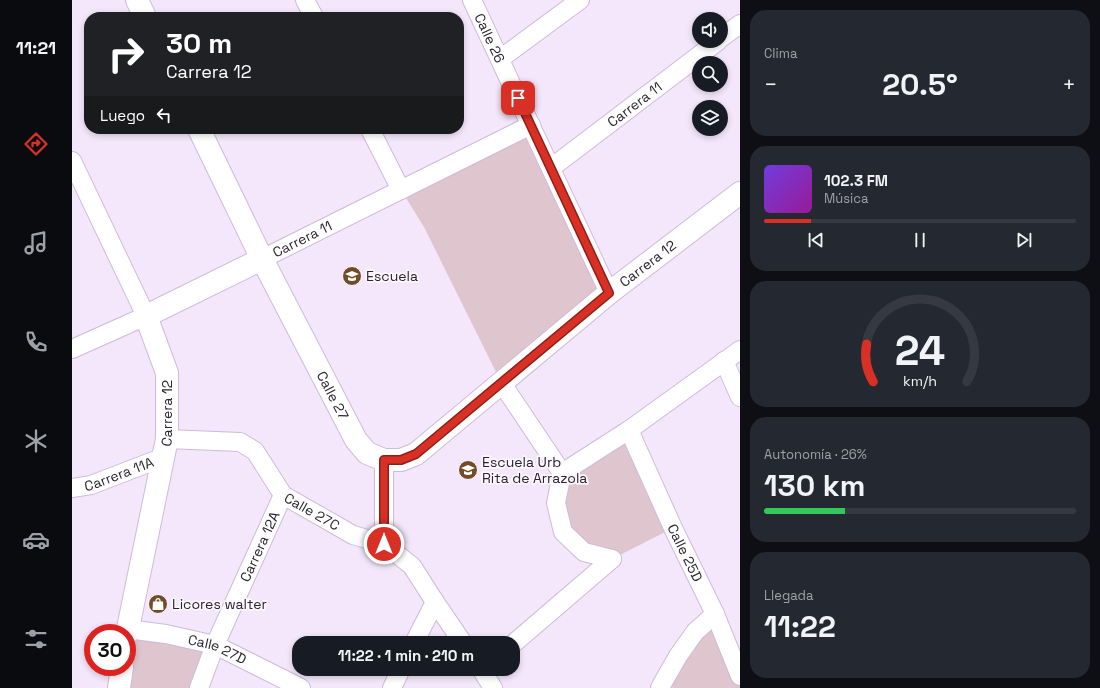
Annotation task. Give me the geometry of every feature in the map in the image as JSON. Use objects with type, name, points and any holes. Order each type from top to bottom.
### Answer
[{"type":"street","points":[[137,0],[143,12]]},
{"type":"street","points":[[305,0],[311,12]]},
{"type":"street","name":"Calle 26","points":[[472,0],[609,293]]},
{"type":"street","points":[[500,59],[580,0]]},
{"type":"street","points":[[728,33],[740,24]]},
{"type":"street","name":"Carrera 11","points":[[551,168],[709,48]]},
{"type":"street","name":"Carrera 11","points":[[72,349],[146,316],[531,125]]},
{"type":"street","name":"Calle 27","points":[[201,134],[262,259],[356,440],[367,453],[384,460]]},
{"type":"street","points":[[373,134],[401,190]]},
{"type":"street","name":"Carrera 12","points":[[72,161],[146,316],[167,372],[166,448],[128,624]]},
{"type":"street","name":"Carrera 12","points":[[384,460],[401,460],[416,454],[609,293],[740,193]]},
{"type":"street","points":[[562,473],[629,430],[740,350]]},
{"type":"street","points":[[724,361],[740,397]]},
{"type":"street","points":[[501,382],[562,473],[556,504],[563,532],[584,552],[612,559],[520,638]]},
{"type":"street","name":"Calle 25D","points":[[629,430],[673,528],[715,614],[740,676]]},
{"type":"street","name":"Calle 27C","points":[[166,448],[240,442],[255,451],[283,495],[353,535],[384,544]]},
{"type":"street","name":"Carrera 11A","points":[[72,488],[91,485],[166,448]]},
{"type":"street","points":[[384,460],[384,544],[412,566],[458,636]]},
{"type":"street","name":"Carrera 12A","points":[[199,688],[215,645],[283,495]]},
{"type":"street","points":[[418,636],[435,602]]},
{"type":"street","points":[[660,688],[682,650],[695,632],[715,614]]},
{"type":"street","name":"Calle 27D","points":[[136,632],[166,634],[215,645],[302,688]]},
{"type":"street","points":[[119,688],[121,676]]},
{"type":"street","points":[[392,688],[398,676]]},
{"type":"street","points":[[486,676],[493,688]]},
{"type":"shaded area","points":[[531,125],[609,293],[501,382],[424,227],[406,198]]},
{"type":"shaded area","points":[[629,430],[673,528],[612,559],[563,532],[562,473]]},
{"type":"shaded area","points":[[715,614],[740,676],[740,688],[674,688],[662,684]]},
{"type":"shaded area","points":[[136,634],[215,645],[199,688],[119,688],[124,676],[136,676]]},
{"type":"place","name":"Escuela","points":[[352,276]]},
{"type":"place","name":"Escuela Urb Rita de Arrazola","points":[[468,470]]},
{"type":"place","name":"Licores walter","points":[[158,604]]},
{"type":"route","points":[[384,544],[384,460],[401,460],[416,454],[609,293],[518,98]]}]
